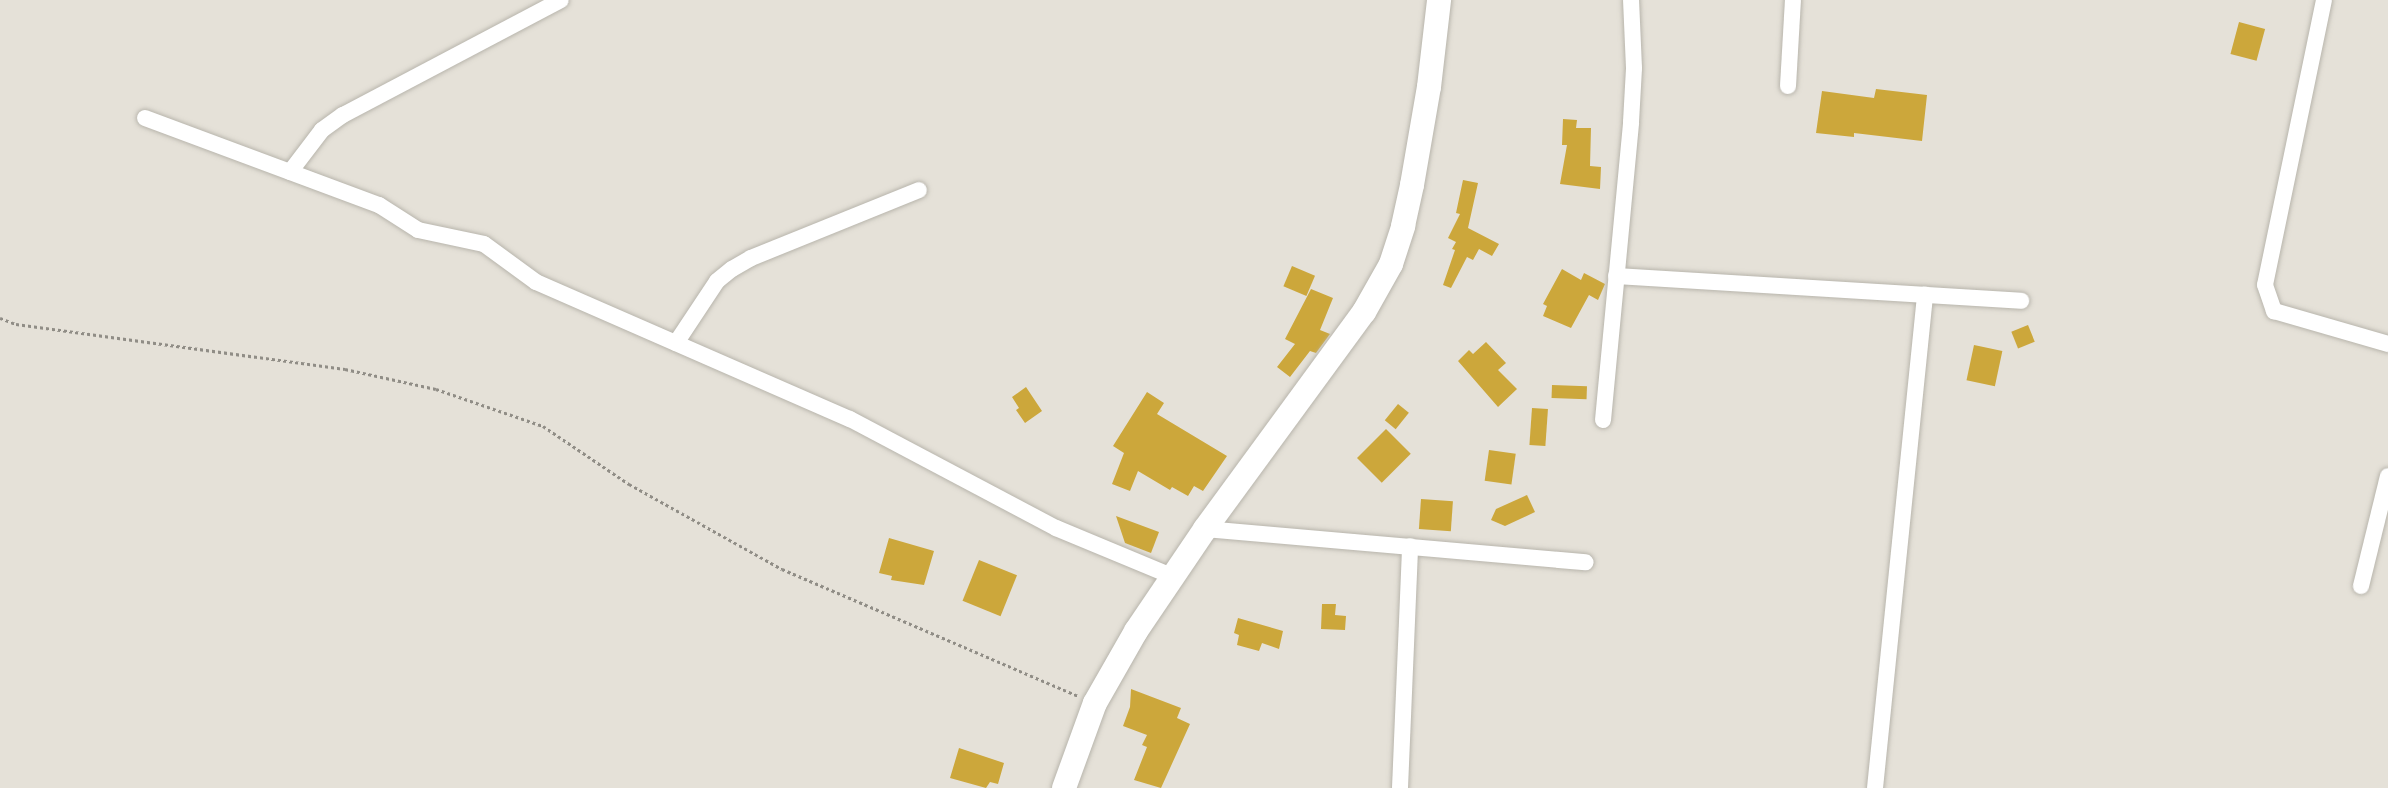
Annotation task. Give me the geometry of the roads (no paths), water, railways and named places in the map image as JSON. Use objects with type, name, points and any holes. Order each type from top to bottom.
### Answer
[{"type":"main road","points":[[1064,788],[1095,703],[1136,631],[1205,529],[1364,312],[1391,264],[1403,226],[1412,185],[1429,87],[1439,0]]},
{"type":"street","points":[[290,172],[322,130],[342,115],[561,0]]},
{"type":"street","points":[[1603,420],[1634,68],[1631,0]]},
{"type":"street","points":[[1788,86],[1793,0]]},
{"type":"street","points":[[2324,0],[2265,285],[2274,311],[2388,344]]},
{"type":"street","points":[[145,118],[379,205],[418,230],[483,244],[536,282],[850,419],[1056,528],[1174,578]]},
{"type":"street","points":[[676,343],[717,281],[732,269],[751,258],[919,190]]},
{"type":"street","points":[[1616,276],[2021,301]]},
{"type":"street","points":[[1875,788],[1925,295]]},
{"type":"street","points":[[2361,586],[2388,476]]},
{"type":"street","points":[[1205,529],[1586,562]]},
{"type":"street","points":[[1400,788],[1410,546]]}]
